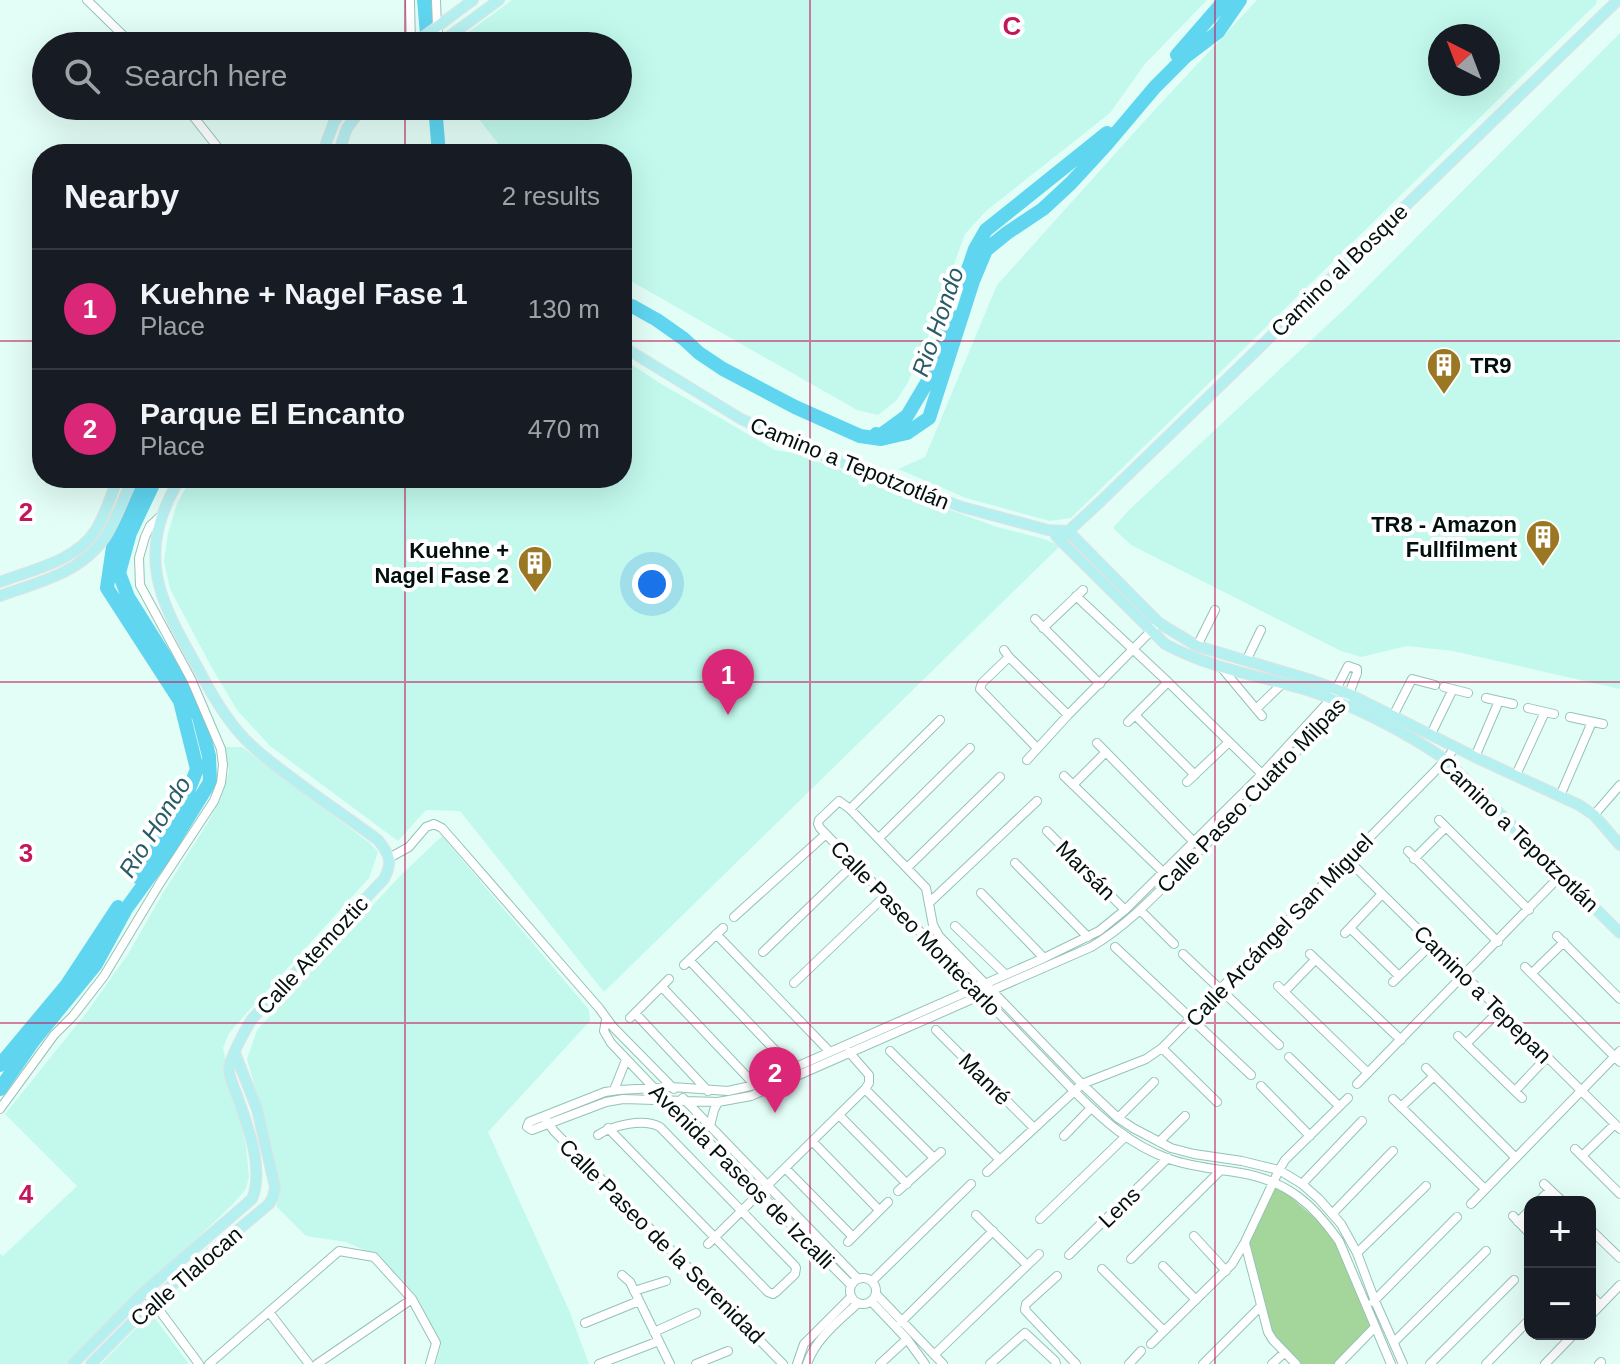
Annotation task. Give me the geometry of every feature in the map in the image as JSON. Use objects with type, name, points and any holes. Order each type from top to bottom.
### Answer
[{"type":"main road","points":[[430,32],[473,0]]},
{"type":"main road","points":[[456,32],[499,0]]},
{"type":"main road","name":"Camino al Bosque","points":[[1060,539],[1618,0]]},
{"type":"main road","points":[[326,144],[335,120]]},
{"type":"main road","points":[[341,144],[353,120]]},
{"type":"main road","name":"Camino a Tepotzotlán","points":[[632,352],[741,419],[806,449],[941,500],[1048,530],[1068,531],[1159,623],[1197,646],[1308,679],[1334,694],[1342,704],[1428,747],[1446,760],[1620,933]]},
{"type":"main road","points":[[0,582],[62,559],[80,547],[95,532],[114,488]]},
{"type":"main road","points":[[0,596],[67,571],[87,558],[104,540],[128,488]]},
{"type":"main road","points":[[174,488],[159,524],[155,555],[158,587],[171,621],[218,705],[259,752],[378,840],[389,858]]},
{"type":"main road","name":"Camino a Tepotzotlán","points":[[1048,530],[1151,632],[1183,654],[1282,684],[1349,694],[1579,805],[1594,815],[1620,845]]},
{"type":"main road","name":"Calle Atemoztic","points":[[252,1199],[258,1178],[245,1118],[229,1071],[239,1041],[252,1019],[384,879],[389,869],[389,858]]},
{"type":"main road","name":"Calle Tlalocan","points":[[91,1364],[152,1302],[269,1204],[275,1187],[257,1109],[235,1053]]},
{"type":"main road","name":"Calle Tlalocan","points":[[73,1364],[145,1291],[252,1199]]},
{"type":"street","points":[[87,0],[120,32]]},
{"type":"street","points":[[410,0],[412,32]]},
{"type":"street","points":[[436,0],[436,32]]},
{"type":"street","points":[[196,120],[215,144]]},
{"type":"street","points":[[0,1109],[54,1035],[104,976],[214,801],[221,783],[221,749],[191,679],[140,585],[139,558],[145,537],[150,526],[163,514]]},
{"type":"street","points":[[1043,628],[1080,593],[1132,650],[1269,782]]},
{"type":"street","points":[[1197,646],[1215,610]]},
{"type":"street","points":[[1035,619],[1100,684]]},
{"type":"street","points":[[1027,760],[1159,623]]},
{"type":"street","points":[[1246,661],[1261,630]]},
{"type":"street","points":[[1037,748],[980,689],[1006,654],[1068,715]]},
{"type":"street","points":[[1221,667],[1259,713],[1282,684]]},
{"type":"street","name":"Calle Paseo Cuatro Milpas","points":[[546,1120],[614,1090],[672,1087],[708,1091],[735,1090],[755,1085],[1088,937],[1102,935],[1140,910],[1269,782],[1342,704],[1349,694],[1357,669],[1346,668],[1334,694],[1262,774],[1193,841],[1125,910],[1102,935],[1091,947],[764,1092],[718,1102],[623,1099],[546,1120]]},
{"type":"street","points":[[1393,716],[1412,679],[1468,693]]},
{"type":"street","points":[[1128,722],[1168,682]]},
{"type":"street","points":[[1431,734],[1444,687]]},
{"type":"street","points":[[1486,698],[1513,704]]},
{"type":"street","points":[[1475,757],[1499,701]]},
{"type":"street","points":[[1516,775],[1549,713],[1528,708]]},
{"type":"street","points":[[1135,715],[1195,775]]},
{"type":"street","points":[[1570,717],[1603,724]]},
{"type":"street","points":[[850,809],[940,720]]},
{"type":"street","points":[[1560,796],[1592,722]]},
{"type":"street","points":[[1187,782],[1229,742]]},
{"type":"street","points":[[1097,743],[1193,841]]},
{"type":"street","name":"Calle Arcángel San Miguel","points":[[987,1172],[1082,1084],[1146,1059],[1162,1048],[1446,760],[1455,747]]},
{"type":"street","points":[[879,838],[970,748]]},
{"type":"street","points":[[1073,785],[1106,752]]},
{"type":"street","points":[[1064,776],[1163,872]]},
{"type":"street","points":[[907,868],[1000,777]]},
{"type":"street","points":[[1594,815],[1620,785]]},
{"type":"street","points":[[929,903],[1037,801]]},
{"type":"street","name":"Calle Paseo Montecarlo","points":[[1391,1364],[1375,1327],[1371,1304],[1357,1253],[1333,1213],[1302,1184],[1279,1170],[1194,1154],[1159,1142],[1118,1118],[936,932],[926,888],[843,802],[835,804],[819,820],[820,828],[974,988],[1091,1108],[1125,1137],[1168,1158],[1274,1182],[1302,1199],[1339,1241],[1371,1304],[1394,1342],[1403,1364]]},
{"type":"street","points":[[389,858],[409,847],[426,827],[434,824],[442,828],[599,1008],[606,1020]]},
{"type":"street","points":[[1498,942],[1411,855],[1443,824],[1529,910]]},
{"type":"street","name":"Marsán","points":[[1047,831],[1125,910]]},
{"type":"street","points":[[734,917],[826,834]]},
{"type":"street","name":"Camino a Tepepan","points":[[1347,859],[1617,1127]]},
{"type":"street","points":[[763,952],[855,863]]},
{"type":"street","points":[[1015,863],[1088,937]]},
{"type":"street","points":[[1357,1084],[1562,874]]},
{"type":"street","points":[[1151,885],[1158,892]]},
{"type":"street","points":[[981,893],[1044,958]]},
{"type":"street","points":[[1382,894],[1348,931],[1396,979],[1432,944]]},
{"type":"street","points":[[794,983],[886,895]]},
{"type":"street","points":[[1140,910],[1174,944]]},
{"type":"street","points":[[955,926],[1005,974]]},
{"type":"street","points":[[792,1068],[687,963],[720,931],[829,1051]]},
{"type":"street","points":[[1471,1204],[1618,1057],[1528,970],[1561,939],[1620,999]]},
{"type":"street","points":[[1115,947],[1251,1075]]},
{"type":"street","points":[[1183,954],[1279,1045]]},
{"type":"street","points":[[1368,1073],[1281,989],[1312,957],[1401,1040]]},
{"type":"street","points":[[708,1091],[632,1016],[665,983],[755,1085]]},
{"type":"street","points":[[1466,1044],[1500,1010]]},
{"type":"street","name":"Avenida Paseos de Izcalli","points":[[606,1020],[606,1035],[629,1063],[759,1195],[855,1282]]},
{"type":"street","name":"Avenida Paseos de Izcalli","points":[[606,1020],[855,1282]]},
{"type":"street","name":"Manré","points":[[936,1030],[1034,1128]]},
{"type":"street","points":[[1458,1036],[1519,1094],[1547,1057]]},
{"type":"street","points":[[711,1241],[865,1089],[869,1075],[843,1045]]},
{"type":"street","points":[[1162,1048],[1217,1102]]},
{"type":"street","points":[[890,1051],[1000,1160]]},
{"type":"street","points":[[1289,1057],[1339,1106]]},
{"type":"street","points":[[614,1090],[629,1063]]},
{"type":"street","name":"Avenida Paseos de Izcalli","points":[[628,1089],[632,1078],[629,1063]]},
{"type":"street","points":[[1426,1068],[1516,1158]]},
{"type":"street","points":[[1401,1107],[1434,1076]]},
{"type":"street","points":[[1118,1118],[1154,1082]]},
{"type":"street","points":[[1261,1086],[1310,1136]]},
{"type":"street","points":[[865,1089],[937,1155],[898,1191]]},
{"type":"street","points":[[1151,1344],[1226,1271],[1245,1242],[1285,1160],[1348,1098]]},
{"type":"street","points":[[1393,1099],[1485,1189]]},
{"type":"street","points":[[710,1126],[718,1102]]},
{"type":"street","points":[[1064,1136],[1091,1108]]},
{"type":"street","points":[[840,1116],[907,1184]]},
{"type":"street","points":[[1159,1142],[1185,1116]]},
{"type":"street","name":"Calle Paseo de la Serenidad","points":[[546,1120],[783,1364]]},
{"type":"street","points":[[1302,1184],[1362,1121]]},
{"type":"street","points":[[598,1135],[608,1128],[616,1126],[653,1123],[660,1127],[795,1266],[795,1274],[770,1294],[711,1241],[608,1128]]},
{"type":"street","points":[[1617,1127],[1579,1152],[1620,1194]]},
{"type":"street","points":[[1040,1219],[1125,1137]]},
{"type":"street","points":[[813,1142],[879,1210]]},
{"type":"street","points":[[1333,1213],[1393,1151]]},
{"type":"street","name":"Lens","points":[[1069,1255],[1168,1158]]},
{"type":"street","points":[[786,1169],[850,1240],[888,1202]]},
{"type":"street","points":[[1131,1259],[1221,1170]]},
{"type":"street","points":[[872,1281],[971,1184]]},
{"type":"street","points":[[1357,1253],[1426,1186]]},
{"type":"street","points":[[1542,1196],[1547,1187],[1557,1196]]},
{"type":"street","points":[[1524,1214],[1515,1219],[1524,1228]]},
{"type":"street","points":[[976,1215],[1027,1265]]},
{"type":"street","points":[[1371,1304],[1457,1217]]},
{"type":"street","points":[[901,1322],[993,1231]]},
{"type":"street","points":[[1596,1235],[1620,1258]]},
{"type":"street","points":[[1194,1236],[1226,1271]]},
{"type":"street","points":[[1245,1242],[1268,1332],[1296,1364]]},
{"type":"street","points":[[209,1364],[339,1251],[374,1257],[412,1299],[436,1343],[430,1364]]},
{"type":"street","points":[[1394,1342],[1486,1251]]},
{"type":"street","points":[[934,1355],[1039,1254]]},
{"type":"street","points":[[687,1265],[696,1257]]},
{"type":"street","points":[[1163,1266],[1196,1300]]},
{"type":"street","points":[[1102,1269],[1164,1331]]},
{"type":"street","points":[[622,1275],[630,1282],[670,1364]]},
{"type":"street","points":[[1057,1276],[1026,1304],[1025,1310],[1076,1364]]},
{"type":"street","points":[[874,1297],[865,1304],[854,1300],[850,1291],[855,1282],[863,1278],[872,1281],[874,1297],[925,1364]]},
{"type":"street","points":[[1430,1364],[1514,1280]]},
{"type":"street","points":[[634,1291],[666,1281]]},
{"type":"street","points":[[1596,1310],[1620,1285]]},
{"type":"street","points":[[145,1291],[199,1364]]},
{"type":"street","points":[[874,1297],[943,1364]]},
{"type":"street","points":[[317,1364],[412,1299]]},
{"type":"street","points":[[797,1364],[804,1344],[854,1300]]},
{"type":"street","points":[[807,1364],[821,1338],[854,1300]]},
{"type":"street","points":[[585,1323],[639,1301]]},
{"type":"street","points":[[1596,1301],[1600,1305]]},
{"type":"street","points":[[1203,1364],[1260,1307]]},
{"type":"street","points":[[269,1312],[309,1364]]},
{"type":"street","points":[[654,1332],[696,1313]]},
{"type":"street","points":[[1486,1364],[1524,1325]]},
{"type":"street","points":[[1339,1364],[1375,1327]]},
{"type":"street","points":[[990,1364],[1025,1333],[1056,1364]]},
{"type":"street","points":[[880,1364],[907,1339]]},
{"type":"street","points":[[1545,1364],[1568,1340]]},
{"type":"street","points":[[599,1364],[659,1341]]},
{"type":"street","points":[[696,1364],[728,1351]]},
{"type":"street","points":[[1129,1364],[1141,1351]]},
{"type":"street","points":[[1272,1364],[1284,1353]]},
{"type":"shaded area","points":[[512,0],[1207,0],[1145,64],[1110,113],[986,211],[965,234],[926,342],[907,384],[896,401],[878,415],[857,410],[632,282],[632,144],[498,144],[480,120],[632,120],[632,32],[469,32]]},
{"type":"shaded area","points":[[1257,0],[1597,0],[1596,4],[1071,518],[1050,521],[966,498],[898,469],[925,457],[997,285]]},
{"type":"shaded area","points":[[1620,33],[1620,689],[1453,651],[1407,646],[1361,657],[1341,651],[1131,545],[1113,528],[1350,304]]},
{"type":"shaded area","points":[[632,365],[775,450],[794,453],[997,527],[1060,546],[604,992],[460,811],[426,810],[398,841],[270,746],[237,710],[170,589],[164,561],[177,504],[186,488],[632,488]]},
{"type":"shaded area","points":[[225,747],[242,747],[370,843],[378,852],[369,878],[228,1035],[223,1048],[246,1146],[249,1177],[246,1189],[66,1364],[0,1364],[0,1254],[3,1256],[77,1186],[5,1114],[87,1012],[128,954],[207,824],[221,798],[229,771]]},
{"type":"shaded area","points":[[442,836],[589,1010],[590,1021],[488,1132],[569,1310],[589,1364],[436,1364],[441,1345],[418,1299],[380,1257],[346,1242],[306,1236],[276,1206],[278,1178],[272,1147],[247,1059],[257,1030],[399,877]]},
{"type":"shaded area","points":[[151,1313],[189,1364],[101,1364]]},
{"type":"green space","points":[[1274,1182],[1338,1239],[1377,1327],[1339,1364],[1296,1364],[1268,1338],[1242,1249]]},
{"type":"waterway","points":[[424,0],[427,32]]},
{"type":"waterway","points":[[1177,55],[1225,0]]},
{"type":"waterway","name":"Rio Hondo","points":[[632,306],[657,320],[723,369],[795,407],[860,436],[881,439],[907,433],[929,418],[986,250],[1043,209],[1071,183],[1155,87],[1185,57],[1218,32],[1240,0]]},
{"type":"waterway","points":[[436,120],[438,144]]},
{"type":"waterway","points":[[964,281],[975,249],[986,230],[1107,133]]},
{"type":"waterway","points":[[876,434],[881,435],[907,416],[932,374],[952,316]]},
{"type":"waterway","points":[[136,488],[113,547],[107,588],[180,701],[197,769],[180,812],[138,877]]},
{"type":"waterway","name":"Rio Hondo","points":[[0,1089],[34,1040],[96,964],[126,909],[163,858],[210,782],[209,756],[199,717],[128,597],[119,573],[130,533],[151,488]]},
{"type":"waterway","points":[[0,1065],[66,986],[118,907]]},
{"type":"place","name":"TR9","points":[[1444,396]]},
{"type":"place","name":"TR8 - Amazon Fullfilment","points":[[1543,568]]},
{"type":"place","name":"Kuehne + Nagel Fase 2","points":[[535,594]]},
{"type":"place","name":"Kuehne + Nagel Fase 1","points":[[728,715]]},
{"type":"place","name":"Parque El Encanto","points":[[775,1113]]}]
